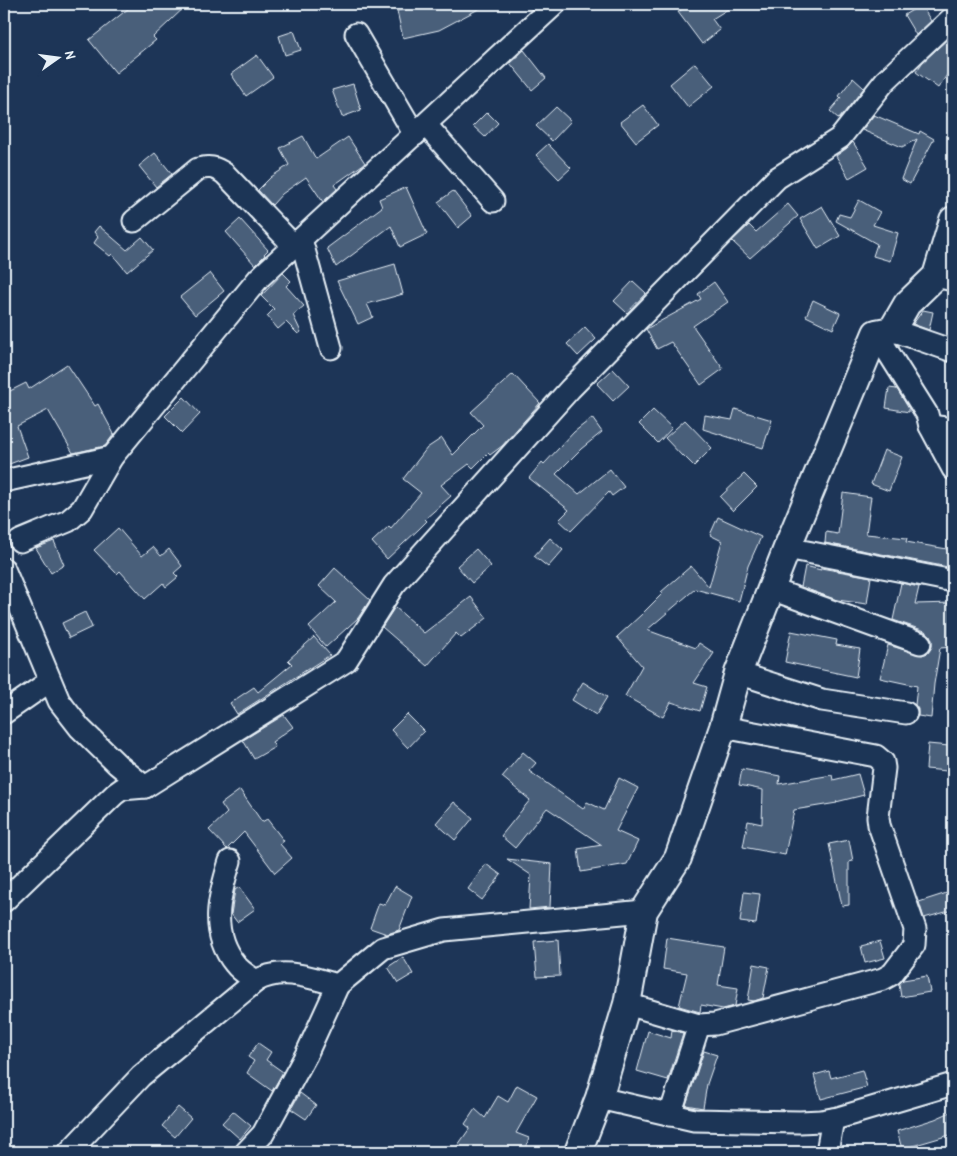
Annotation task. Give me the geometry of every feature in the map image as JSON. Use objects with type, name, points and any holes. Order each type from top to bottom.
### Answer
[{"type":"street","points":[[20,541],[68,521],[82,509],[112,456],[259,278],[555,4]]},
{"type":"street","points":[[4,900],[122,789],[145,787],[346,661],[394,585],[570,389],[777,178],[840,138],[885,81],[953,17]]},
{"type":"street","points":[[356,34],[420,130],[493,201]]},
{"type":"street","points":[[134,221],[198,169],[208,166],[225,174],[298,243],[331,348]]},
{"type":"street","points":[[578,1152],[599,1098],[627,1004],[644,911],[678,858],[723,727],[738,673],[787,548],[884,332],[908,304],[944,278],[953,220]]},
{"type":"street","points":[[884,332],[953,351]]},
{"type":"street","points":[[884,332],[927,414],[930,426],[953,468]]},
{"type":"street","points":[[930,426],[953,429]]},
{"type":"street","points":[[4,481],[112,456]]},
{"type":"street","points":[[787,548],[953,581]]},
{"type":"street","points":[[4,569],[59,701],[80,728],[117,764],[145,787]]},
{"type":"street","points":[[771,590],[920,643]]},
{"type":"street","points":[[738,673],[822,700],[906,713]]},
{"type":"street","points":[[4,713],[50,681]]},
{"type":"street","points":[[627,1004],[699,1025],[715,1024],[883,979],[892,974],[914,945],[915,929],[879,825],[878,818],[884,768],[880,759],[876,756],[723,727]]},
{"type":"street","points":[[230,861],[220,893],[218,911],[220,930],[227,952],[236,966],[256,981]]},
{"type":"street","points":[[246,1152],[263,1134],[306,1055],[338,985],[383,948],[444,930],[644,911]]},
{"type":"street","points":[[69,1152],[141,1076],[256,981],[263,977],[284,972],[338,985]]},
{"type":"street","points":[[670,1115],[699,1025]]},
{"type":"street","points":[[599,1098],[694,1120],[800,1122],[833,1119],[953,1084]]},
{"type":"street","points":[[827,1152],[833,1119]]},
{"type":"building","points":[[134,4],[188,4],[153,37],[156,40],[116,73],[89,40]]},
{"type":"building","points":[[428,4],[488,4],[439,30],[403,38],[397,11]]},
{"type":"building","points":[[690,4],[736,4],[712,19],[720,30],[702,44],[678,12]]},
{"type":"building","points":[[921,5],[931,21],[916,35],[904,15]]},
{"type":"building","points":[[294,31],[301,50],[285,55],[279,36]]},
{"type":"building","points":[[953,34],[953,66],[938,88],[916,72],[922,63]]},
{"type":"building","points":[[524,50],[546,78],[532,90],[510,63]]},
{"type":"building","points":[[257,55],[273,77],[246,96],[231,74]]},
{"type":"building","points":[[695,63],[714,86],[688,107],[670,84]]},
{"type":"building","points":[[853,78],[864,88],[839,119],[830,111],[841,98],[839,96]]},
{"type":"building","points":[[353,84],[361,110],[342,117],[332,90]]},
{"type":"building","points":[[643,105],[658,125],[636,142],[620,122]]},
{"type":"building","points":[[556,107],[571,121],[552,141],[536,126]]},
{"type":"building","points":[[487,112],[498,123],[485,137],[473,126]]},
{"type":"building","points":[[874,115],[919,134],[920,131],[934,139],[910,184],[901,179],[917,139],[902,147],[862,130]]},
{"type":"building","points":[[303,136],[316,159],[348,137],[365,163],[334,185],[337,189],[323,202],[306,177],[282,194],[272,205],[258,190],[271,177],[289,165],[280,148]]},
{"type":"building","points":[[853,142],[868,167],[849,178],[836,156]]},
{"type":"building","points":[[548,144],[571,168],[559,179],[536,155]]},
{"type":"building","points":[[155,153],[172,174],[156,187],[139,166]]},
{"type":"building","points":[[406,187],[427,234],[400,247],[391,226],[336,267],[327,248],[382,207],[379,199]]},
{"type":"building","points":[[453,191],[472,216],[458,228],[438,202]]},
{"type":"building","points":[[859,200],[880,212],[873,225],[898,233],[890,261],[873,256],[877,244],[836,221],[839,214],[850,217]]},
{"type":"building","points":[[788,204],[798,216],[750,258],[732,241],[749,225],[756,232]]},
{"type":"building","points":[[822,206],[840,236],[818,249],[800,219]]},
{"type":"building","points":[[240,219],[268,250],[255,265],[226,232]]},
{"type":"building","points":[[99,226],[127,250],[142,237],[153,250],[127,272],[112,254],[110,256],[94,243],[98,237],[94,232]]},
{"type":"building","points":[[395,264],[403,294],[367,304],[373,317],[358,324],[337,281]]},
{"type":"building","points":[[210,273],[224,291],[195,315],[180,297]]},
{"type":"building","points":[[283,273],[291,281],[286,286],[304,306],[293,315],[301,332],[298,334],[286,322],[278,329],[267,316],[274,309],[261,296]]},
{"type":"building","points":[[633,281],[646,293],[627,313],[614,301]]},
{"type":"building","points":[[714,282],[728,302],[693,326],[723,369],[701,385],[671,342],[657,349],[646,329],[701,299],[698,294]]},
{"type":"building","points":[[813,300],[840,313],[833,329],[806,316]]},
{"type":"building","points":[[923,310],[933,312],[929,330],[913,324]]},
{"type":"building","points":[[585,327],[596,339],[578,356],[567,344]]},
{"type":"building","points":[[67,364],[95,406],[98,404],[114,434],[105,446],[73,453],[48,410],[17,426],[28,457],[4,466],[4,394],[26,383],[29,389]]},
{"type":"building","points":[[613,369],[629,386],[613,401],[597,384]]},
{"type":"building","points":[[513,374],[540,403],[502,446],[490,455],[488,453],[473,468],[469,464],[441,485],[451,496],[425,519],[427,521],[387,559],[372,542],[389,526],[391,528],[421,493],[403,479],[427,448],[442,438],[453,455],[483,425],[471,412]]},
{"type":"building","points":[[889,388],[897,389],[909,412],[886,408]]},
{"type":"building","points":[[184,397],[200,414],[182,433],[165,416]]},
{"type":"building","points":[[735,409],[772,420],[763,448],[703,429],[705,415],[732,420]]},
{"type":"building","points":[[653,410],[672,428],[658,443],[639,424]]},
{"type":"building","points":[[592,418],[602,432],[581,449],[556,474],[579,494],[610,469],[624,487],[612,496],[609,492],[571,531],[559,520],[569,510],[529,478],[542,462],[544,464],[574,432]]},
{"type":"building","points":[[685,420],[712,448],[694,466],[665,438]]},
{"type":"building","points":[[884,450],[902,457],[889,491],[871,484]]},
{"type":"building","points":[[744,474],[757,487],[733,511],[720,497]]},
{"type":"building","points":[[843,493],[871,497],[866,534],[907,538],[906,542],[953,550],[953,568],[825,543],[826,532],[838,534]]},
{"type":"building","points":[[718,517],[761,537],[748,566],[739,601],[695,589],[647,630],[696,648],[699,643],[714,653],[694,683],[707,687],[700,711],[671,702],[663,717],[625,696],[642,666],[617,637],[663,593],[661,592],[691,566],[709,587],[722,541],[710,535]]},
{"type":"building","points":[[118,528],[142,556],[153,547],[161,556],[169,549],[182,566],[174,573],[178,577],[166,587],[163,583],[145,599],[120,571],[117,574],[94,550]]},
{"type":"building","points":[[550,538],[563,550],[548,567],[534,556]]},
{"type":"building","points":[[54,541],[64,565],[51,573],[36,548]]},
{"type":"building","points":[[476,549],[491,566],[472,583],[457,566]]},
{"type":"building","points":[[805,566],[871,577],[867,604],[837,600],[801,587]]},
{"type":"building","points":[[335,568],[370,600],[358,618],[326,647],[309,627],[336,602],[319,586]]},
{"type":"building","points":[[901,583],[919,587],[915,604],[953,603],[953,647],[940,648],[931,718],[918,716],[918,709],[915,705],[917,686],[880,678],[888,645],[922,655],[928,653],[932,647],[930,635],[925,631],[893,620]]},
{"type":"building","points":[[471,597],[487,618],[461,638],[456,633],[427,666],[382,627],[395,607],[424,633]]},
{"type":"building","points":[[85,612],[92,627],[69,638],[62,623]]},
{"type":"building","points":[[791,631],[837,640],[836,645],[860,649],[856,677],[785,662]]},
{"type":"building","points":[[314,637],[330,655],[237,714],[230,703],[254,687],[258,692],[292,664],[288,660]]},
{"type":"building","points":[[583,682],[607,697],[596,715],[572,700]]},
{"type":"building","points":[[407,714],[424,731],[408,748],[391,730]]},
{"type":"building","points":[[284,715],[293,727],[272,742],[275,747],[254,759],[243,740]]},
{"type":"building","points":[[928,744],[949,746],[947,771],[926,769]]},
{"type":"building","points":[[523,752],[536,763],[529,771],[583,809],[587,802],[604,810],[619,778],[638,788],[616,831],[638,841],[627,864],[581,872],[578,849],[602,845],[547,808],[515,848],[501,836],[530,800],[502,777]]},
{"type":"building","points":[[742,769],[780,776],[779,784],[832,775],[833,780],[858,774],[864,795],[837,803],[794,810],[785,855],[743,847],[748,821],[762,824],[763,790],[739,785]]},
{"type":"building","points":[[240,790],[262,822],[267,819],[284,841],[280,844],[292,858],[275,873],[244,832],[227,849],[209,830],[227,813],[221,804]]},
{"type":"building","points":[[454,802],[473,818],[455,840],[436,823]]},
{"type":"building","points":[[849,840],[853,861],[849,862],[849,905],[842,906],[829,844]]},
{"type":"building","points":[[507,859],[552,864],[550,907],[529,909],[531,875]]},
{"type":"building","points":[[486,864],[501,875],[482,900],[468,889]]},
{"type":"building","points":[[395,886],[412,896],[399,930],[387,934],[370,928],[379,903],[385,905]]},
{"type":"building","points":[[239,887],[255,909],[237,922],[231,914],[235,890]]},
{"type":"building","points":[[953,891],[953,910],[924,918],[919,902]]},
{"type":"building","points":[[744,892],[760,894],[756,924],[740,922]]},
{"type":"building","points":[[667,938],[724,947],[718,985],[738,988],[735,1006],[723,1009],[701,1005],[700,1012],[679,1006],[687,973],[663,969]]},
{"type":"building","points":[[558,940],[560,976],[537,977],[534,942]]},
{"type":"building","points":[[880,941],[885,958],[865,963],[861,946]]},
{"type":"building","points":[[403,957],[413,974],[398,983],[388,967]]},
{"type":"building","points":[[754,964],[769,967],[763,998],[754,1001],[748,1000]]},
{"type":"building","points":[[927,976],[930,992],[901,997],[899,984],[903,980]]},
{"type":"building","points":[[672,1030],[683,1033],[668,1080],[637,1071],[648,1031],[671,1038]]},
{"type":"building","points":[[258,1043],[271,1052],[266,1060],[283,1072],[272,1091],[247,1073],[254,1061],[248,1057]]},
{"type":"building","points":[[704,1051],[717,1055],[707,1084],[703,1108],[686,1105]]},
{"type":"building","points":[[862,1070],[867,1087],[821,1099],[814,1075],[829,1071],[831,1078]]},
{"type":"building","points":[[517,1085],[537,1096],[516,1133],[529,1138],[525,1152],[506,1149],[504,1152],[456,1152],[460,1146],[458,1145],[470,1128],[465,1124],[475,1109],[485,1118],[498,1096],[508,1102]]},
{"type":"building","points":[[300,1093],[316,1105],[306,1119],[291,1109]]},
{"type":"building","points":[[178,1107],[191,1118],[175,1137],[162,1126]]},
{"type":"building","points":[[233,1111],[251,1126],[240,1139],[222,1123]]},
{"type":"building","points":[[953,1111],[953,1134],[902,1149],[897,1131]]}]
